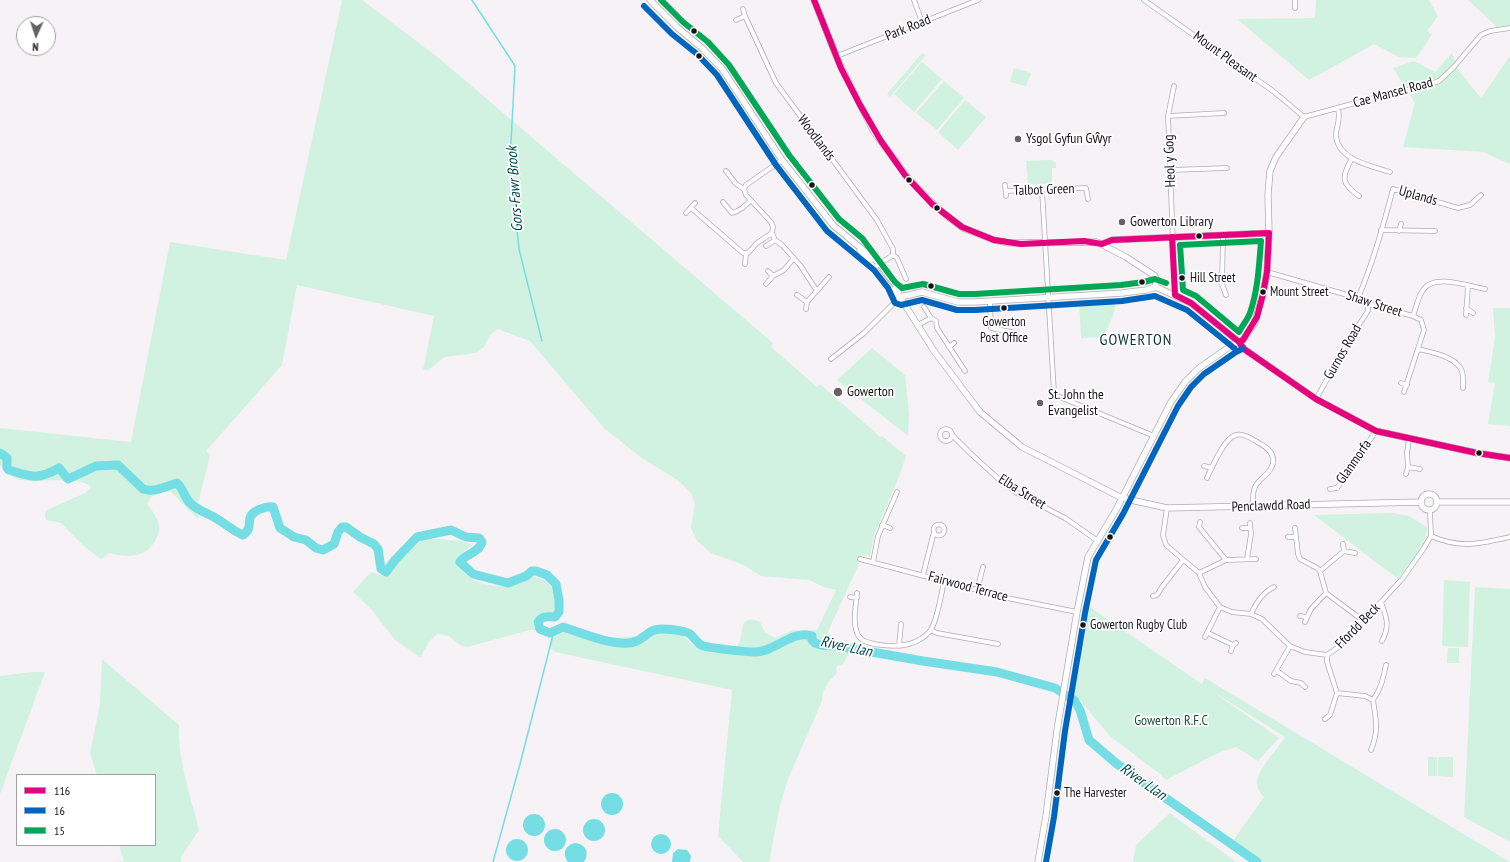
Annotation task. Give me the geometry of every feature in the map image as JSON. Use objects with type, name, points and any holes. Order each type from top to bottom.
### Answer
[{"type":"main road","name":"Penclawdd Road","points":[[650,0],[678,28],[702,48],[723,70],[782,160],[833,225],[868,253],[890,288],[900,297],[934,351],[980,412],[1022,447],[1122,498],[1167,508],[1421,502]]},
{"type":"main road","points":[[814,0],[837,56],[874,132],[908,178],[948,217],[963,228],[994,240],[1045,243],[1084,241],[1097,242],[1144,268],[1155,276],[1156,287]]},
{"type":"main road","points":[[1038,862],[1076,612],[1088,557],[1122,498],[1171,402],[1185,382],[1199,368],[1232,345],[1242,340],[1257,317],[1267,272],[1269,233],[1268,195],[1270,171],[1276,157],[1304,117]]},
{"type":"main road","points":[[1102,244],[1112,240],[1269,233]]},
{"type":"main road","points":[[900,297],[922,292],[958,302],[990,301],[1138,291],[1156,287],[1163,291],[1175,294],[1191,303],[1239,342],[1244,349],[1316,399],[1376,431],[1477,454],[1510,458]]},
{"type":"main road","points":[[1429,494],[1434,495],[1438,502],[1436,507],[1430,510],[1423,507],[1421,502],[1423,497],[1429,494]]},
{"type":"main road","points":[[1438,502],[1510,502]]},
{"type":"street","points":[[914,0],[922,22]]},
{"type":"street","name":"Park Road","points":[[837,56],[978,0]]},
{"type":"street","name":"Mount Pleasant","points":[[1144,0],[1273,91],[1304,117]]},
{"type":"street","points":[[1295,0],[1295,8]]},
{"type":"street","name":"Woodlands","points":[[742,9],[776,82],[878,220],[893,249],[893,255],[897,258],[901,274],[906,278]]},
{"type":"street","points":[[736,20],[745,16]]},
{"type":"street","name":"Cae Mansel Road","points":[[1304,117],[1392,93],[1422,87],[1439,81],[1453,68],[1481,35],[1490,31],[1510,28]]},
{"type":"street","name":"Heol y Gog","points":[[1172,237],[1171,170],[1168,116],[1174,86]]},
{"type":"street","points":[[1338,108],[1340,115],[1336,135],[1339,144],[1346,154],[1368,165],[1390,172]]},
{"type":"street","points":[[1168,116],[1224,113]]},
{"type":"street","points":[[1352,158],[1346,169],[1344,179],[1348,188],[1359,196]]},
{"type":"street","points":[[744,189],[746,185],[782,160]]},
{"type":"street","points":[[1171,170],[1227,168]]},
{"type":"street","points":[[726,171],[736,184],[744,189],[751,200],[771,222],[773,227],[772,234],[775,240],[794,258],[817,291]]},
{"type":"street","name":"Talbot Green","points":[[1005,185],[1006,194],[1042,190],[1086,188],[1088,200]]},
{"type":"street","name":"Uplands","points":[[1358,298],[1364,285],[1393,189],[1458,208],[1470,205],[1480,195]]},
{"type":"street","points":[[1042,190],[1054,390],[1056,395],[1154,436]]},
{"type":"street","points":[[723,202],[732,213],[745,207],[751,200]]},
{"type":"street","points":[[686,213],[695,203]]},
{"type":"street","points":[[691,208],[743,253],[746,253]]},
{"type":"street","points":[[1399,231],[1400,224]]},
{"type":"street","points":[[1381,230],[1436,231]]},
{"type":"street","points":[[745,264],[746,253],[757,243],[772,234]]},
{"type":"street","points":[[1223,235],[1222,284],[1226,295]]},
{"type":"street","points":[[1172,237],[1175,294]]},
{"type":"street","points":[[766,246],[775,240]]},
{"type":"street","points":[[877,266],[893,255]]},
{"type":"street","points":[[766,284],[773,276],[784,270],[794,258]]},
{"type":"street","points":[[768,271],[773,276]]},
{"type":"street","name":"Shaw Street","points":[[1267,272],[1358,298],[1367,302],[1368,304],[1413,316]]},
{"type":"street","points":[[806,308],[807,302],[829,277]]},
{"type":"street","points":[[1404,392],[1424,330],[1424,325],[1421,320],[1413,316],[1422,290],[1439,280],[1485,289]]},
{"type":"street","points":[[1466,315],[1468,286]]},
{"type":"street","points":[[797,295],[807,302]]},
{"type":"street","points":[[832,358],[864,332],[900,297]]},
{"type":"street","points":[[990,301],[991,328],[1016,333]]},
{"type":"street","name":"Gurnos Road","points":[[1316,399],[1349,340],[1368,311],[1368,304]]},
{"type":"street","points":[[924,307],[931,318],[936,321],[937,328],[965,371]]},
{"type":"street","points":[[1466,308],[1473,313]]},
{"type":"street","points":[[918,325],[931,318]]},
{"type":"street","points":[[949,347],[954,344]]},
{"type":"street","points":[[1418,349],[1438,354],[1452,361],[1460,368],[1463,379],[1463,388]]},
{"type":"street","points":[[1400,383],[1407,385]]},
{"type":"street","name":"Glanmorfa","points":[[1330,489],[1337,488],[1376,431]]},
{"type":"street","name":"Elba Street","points":[[952,435],[1003,483],[1017,493],[1065,518],[1098,541]]},
{"type":"street","points":[[1207,478],[1228,440],[1236,435],[1253,439],[1269,450],[1273,457],[1272,469],[1256,485],[1253,506]]},
{"type":"street","points":[[1406,474],[1408,467],[1407,453],[1409,439]]},
{"type":"street","points":[[1204,466],[1212,468]]},
{"type":"street","points":[[1408,467],[1420,469]]},
{"type":"street","points":[[873,562],[878,536],[897,492]]},
{"type":"street","points":[[1167,508],[1163,535],[1166,545],[1199,573],[1205,587],[1220,607],[1207,635],[1234,644],[1231,651]]},
{"type":"street","points":[[1430,510],[1431,536],[1446,542],[1466,545],[1510,537]]},
{"type":"street","points":[[1248,559],[1251,534],[1250,523]]},
{"type":"street","points":[[1194,528],[1199,524],[1226,560]]},
{"type":"street","points":[[882,525],[890,528]]},
{"type":"street","points":[[1242,528],[1250,528]]},
{"type":"street","points":[[1295,528],[1295,537],[1300,559],[1317,568],[1320,571],[1326,593],[1361,620]]},
{"type":"street","points":[[923,575],[934,532]]},
{"type":"street","name":"Ffordd Beck","points":[[1220,607],[1232,612],[1251,614],[1262,619],[1290,646],[1305,652],[1327,655],[1340,646],[1361,620],[1381,602],[1403,578],[1431,536]]},
{"type":"street","points":[[1288,537],[1295,537]]},
{"type":"street","points":[[1343,544],[1344,551]]},
{"type":"street","points":[[1320,571],[1344,551]]},
{"type":"street","points":[[1344,551],[1355,553]]},
{"type":"street","name":"Fairwood Terrace","points":[[860,559],[977,590],[1076,612]]},
{"type":"street","points":[[1199,573],[1226,560],[1256,559]]},
{"type":"street","points":[[1157,596],[1162,587],[1183,560]]},
{"type":"street","points":[[977,590],[984,567]]},
{"type":"street","points":[[857,593],[856,629],[858,637],[865,642],[899,646],[916,641],[931,630],[944,581]]},
{"type":"street","points":[[1251,614],[1258,601],[1268,588],[1274,587]]},
{"type":"street","points":[[1300,616],[1306,619],[1311,609],[1326,593]]},
{"type":"street","points":[[850,596],[857,598]]},
{"type":"street","points":[[1381,602],[1386,618],[1387,630],[1382,641]]},
{"type":"street","points":[[899,646],[901,624]]},
{"type":"street","points":[[931,630],[937,633],[998,644]]},
{"type":"street","points":[[1379,634],[1384,636]]},
{"type":"street","points":[[992,637],[992,642]]},
{"type":"street","points":[[1290,646],[1276,673],[1291,681],[1302,681],[1305,687]]},
{"type":"street","points":[[1325,719],[1331,717],[1337,693],[1327,662],[1327,655]]},
{"type":"street","points":[[1371,750],[1374,743],[1377,722],[1373,700],[1380,691],[1384,679],[1382,671],[1386,666]]},
{"type":"street","points":[[1337,693],[1365,696],[1373,700]]},
{"type":"street","points":[[1374,743],[1379,745]]},
{"type":"green space","points":[[340,0],[362,0],[440,59],[773,343],[771,347],[817,387],[820,384],[880,437],[882,436],[906,456],[899,477],[874,535],[870,556],[863,555],[827,634],[829,642],[854,646],[843,664],[837,666],[837,673],[824,689],[822,701],[788,779],[780,805],[769,862],[743,862],[718,836],[732,690],[555,652],[549,647],[552,629],[566,626],[609,637],[673,633],[684,636],[697,647],[716,652],[725,652],[738,645],[745,621],[752,619],[760,622],[765,632],[775,638],[794,630],[817,630],[836,590],[824,587],[809,580],[761,576],[746,566],[711,553],[697,541],[691,528],[695,503],[691,493],[679,481],[643,459],[604,428],[530,341],[498,329],[490,335],[484,347],[476,353],[445,357],[428,370],[423,370],[434,316],[297,285],[282,365],[206,451],[210,455],[196,512],[199,516],[198,519],[171,492],[164,492],[152,496],[147,504],[157,519],[159,532],[149,549],[137,555],[124,556],[110,553],[101,559],[85,547],[61,523],[46,520],[45,514],[47,510],[85,493],[91,487],[84,483],[66,480],[25,481],[10,475],[0,465],[0,428],[131,442],[170,242],[286,260],[342,1]]},
{"type":"green space","points":[[1316,0],[1429,0],[1438,16],[1427,31],[1432,35],[1416,58],[1399,57],[1374,44],[1309,80],[1237,19],[1315,18]]},
{"type":"green space","points":[[1468,0],[1510,0],[1510,25],[1497,27]]},
{"type":"green space","points":[[922,53],[926,55],[890,97],[887,94]]},
{"type":"green space","points":[[1452,53],[1459,71],[1481,98],[1510,56],[1510,164],[1483,152],[1403,147],[1415,103],[1393,68],[1414,61],[1435,72]]},
{"type":"green space","points":[[922,62],[942,79],[914,112],[894,94]]},
{"type":"green space","points":[[1014,68],[1031,73],[1026,86],[1010,82]]},
{"type":"green space","points":[[944,81],[964,98],[937,130],[916,113]]},
{"type":"green space","points":[[965,100],[986,117],[958,150],[938,132]]},
{"type":"green space","points":[[1051,160],[1056,163],[1056,168],[1052,168],[1052,184],[1028,184],[1026,161]]},
{"type":"green space","points":[[1116,298],[1114,313],[1104,337],[1081,338],[1079,300]]},
{"type":"green space","points":[[1493,308],[1510,308],[1510,426],[1488,424],[1495,383],[1488,382],[1495,338]]},
{"type":"green space","points":[[872,348],[905,375],[909,414],[908,436],[837,380]]},
{"type":"green space","points":[[1393,513],[1409,516],[1427,527],[1424,541],[1412,561],[1398,579],[1314,515]]},
{"type":"green space","points":[[429,538],[462,541],[473,545],[462,553],[459,559],[463,571],[472,579],[479,582],[493,586],[500,586],[516,583],[533,576],[546,581],[551,587],[554,595],[554,612],[537,616],[533,621],[534,627],[538,630],[530,630],[467,647],[460,645],[449,636],[438,634],[428,644],[421,658],[395,640],[372,610],[353,592],[371,572],[382,576],[390,572],[417,543]]},
{"type":"green space","points":[[1444,580],[1470,582],[1468,647],[1442,646]]},
{"type":"green space","points":[[1475,587],[1510,589],[1510,842],[1464,817]]},
{"type":"green space","name":"Gowerton R.F.C","points":[[1084,603],[1202,684],[1205,678],[1510,862],[1262,862],[1232,842],[1264,797],[1259,791],[1257,783],[1258,777],[1264,765],[1285,737],[1212,691],[1279,738],[1258,761],[1236,747],[1218,753],[1166,780],[1110,736],[1070,689]]},
{"type":"green space","points":[[1448,648],[1459,648],[1459,663],[1447,663]]},
{"type":"green space","points":[[102,659],[179,725],[182,764],[199,830],[181,857],[181,862],[113,862],[124,861],[119,846],[156,846],[156,774],[97,774],[90,753],[100,704]]},
{"type":"green space","points":[[45,672],[0,794],[0,676]]},
{"type":"green space","points":[[1428,757],[1437,757],[1437,776],[1428,776]]},
{"type":"green space","points":[[1438,757],[1453,757],[1453,777],[1438,776]]},
{"type":"green space","points":[[1170,813],[1236,862],[1133,862],[1136,845]]},
{"type":"water","points":[[612,793],[620,796],[623,804],[620,812],[612,815],[604,812],[601,804],[604,796]]},
{"type":"water","points":[[534,814],[542,817],[545,825],[542,833],[534,836],[526,833],[523,825],[526,817]]},
{"type":"water","points":[[594,819],[602,822],[605,830],[602,838],[594,841],[586,838],[583,830],[586,822]]},
{"type":"water","points":[[555,829],[563,832],[566,840],[563,848],[555,851],[547,848],[544,840],[547,832]]},
{"type":"water","points":[[661,834],[668,837],[671,844],[668,851],[661,854],[654,851],[651,844],[654,837]]},
{"type":"water","points":[[517,839],[525,842],[528,850],[525,858],[517,861],[509,858],[506,850],[509,842]]},
{"type":"water","points":[[575,843],[582,845],[587,852],[584,862],[568,862],[566,859],[565,853],[567,848]]},
{"type":"water","points":[[678,849],[687,850],[691,856],[690,862],[672,862],[673,853]]},
{"type":"waterway","name":"Gors-Fawr Brook","points":[[472,0],[515,66],[510,162],[519,249],[542,341]]},
{"type":"waterway","name":"River Llan","points":[[0,453],[7,458],[7,468],[9,470],[29,476],[40,476],[59,468],[68,479],[96,466],[118,465],[143,489],[156,490],[177,483],[181,487],[188,501],[193,506],[243,535],[249,528],[250,519],[253,513],[265,507],[273,507],[280,528],[294,537],[306,540],[316,548],[323,550],[334,544],[338,532],[342,527],[346,527],[360,537],[374,544],[378,549],[381,569],[386,572],[395,560],[417,537],[451,530],[466,537],[479,538],[482,542],[478,549],[462,559],[460,562],[473,574],[508,583],[526,576],[532,571],[536,571],[547,575],[556,584],[559,600],[559,612],[555,617],[543,617],[538,622],[540,629],[550,633],[563,627],[611,642],[629,643],[637,641],[655,630],[670,629],[688,633],[701,645],[727,650],[755,652],[770,649],[791,638],[805,635],[812,636],[812,640],[821,645],[843,647],[997,672],[1055,688],[1074,700],[1080,710],[1089,740],[1117,764],[1257,862]]},
{"type":"waterway","points":[[493,862],[554,631]]},
{"type":"transit line","name":"15","points":[[661,0],[683,22],[708,42],[729,65],[789,155],[839,219],[862,238],[895,282],[902,288],[923,284],[959,294],[975,294],[1121,285],[1155,279],[1166,283]]},
{"type":"transit line","name":"116","points":[[814,0],[841,68],[860,105],[881,141],[905,175],[932,204],[962,227],[994,240],[1021,244],[1084,241],[1102,244]]},
{"type":"transit line","name":"16","points":[[644,6],[672,34],[697,54],[717,75],[776,165],[827,231],[874,270],[888,288],[895,303],[901,305],[922,300],[957,310],[975,310],[1122,301],[1155,296],[1187,310],[1234,348]]},
{"type":"transit line","name":"116","points":[[1102,244],[1112,240],[1269,233],[1267,272],[1257,317],[1243,340],[1239,342]]},
{"type":"transit line","name":"116","points":[[1172,237],[1175,295],[1191,303],[1239,342],[1244,349],[1316,399],[1376,431],[1477,453],[1510,458]]},
{"type":"transit line","name":"15","points":[[1261,241],[1258,277],[1253,304],[1249,315],[1239,332],[1196,296],[1183,290],[1180,245],[1261,241]]},
{"type":"transit line","name":"16","points":[[1046,862],[1054,817],[1065,731],[1085,613],[1096,560],[1123,514],[1178,406],[1191,387],[1204,374],[1242,349]]},
{"type":"place","name":"Ysgol Gyfun Gŵyr","points":[[1018,139]]},
{"type":"place","name":"Gowerton Library","points":[[1122,222]]},
{"type":"place","name":"Hill Street","points":[[1182,278]]},
{"type":"place","name":"Mount Street","points":[[1263,292]]},
{"type":"place","name":"Gowerton Post Office","points":[[1004,308]]},
{"type":"place","name":"Gowerton","points":[[838,392]]},
{"type":"place","name":"St. John the Evangelist","points":[[1040,403]]},
{"type":"place","name":"Gowerton Rugby Club","points":[[1083,625]]},
{"type":"place","name":"The Harvester","points":[[1057,793]]},
{"type":"district","name":"GOWERTON","points":[[1136,340]]}]
